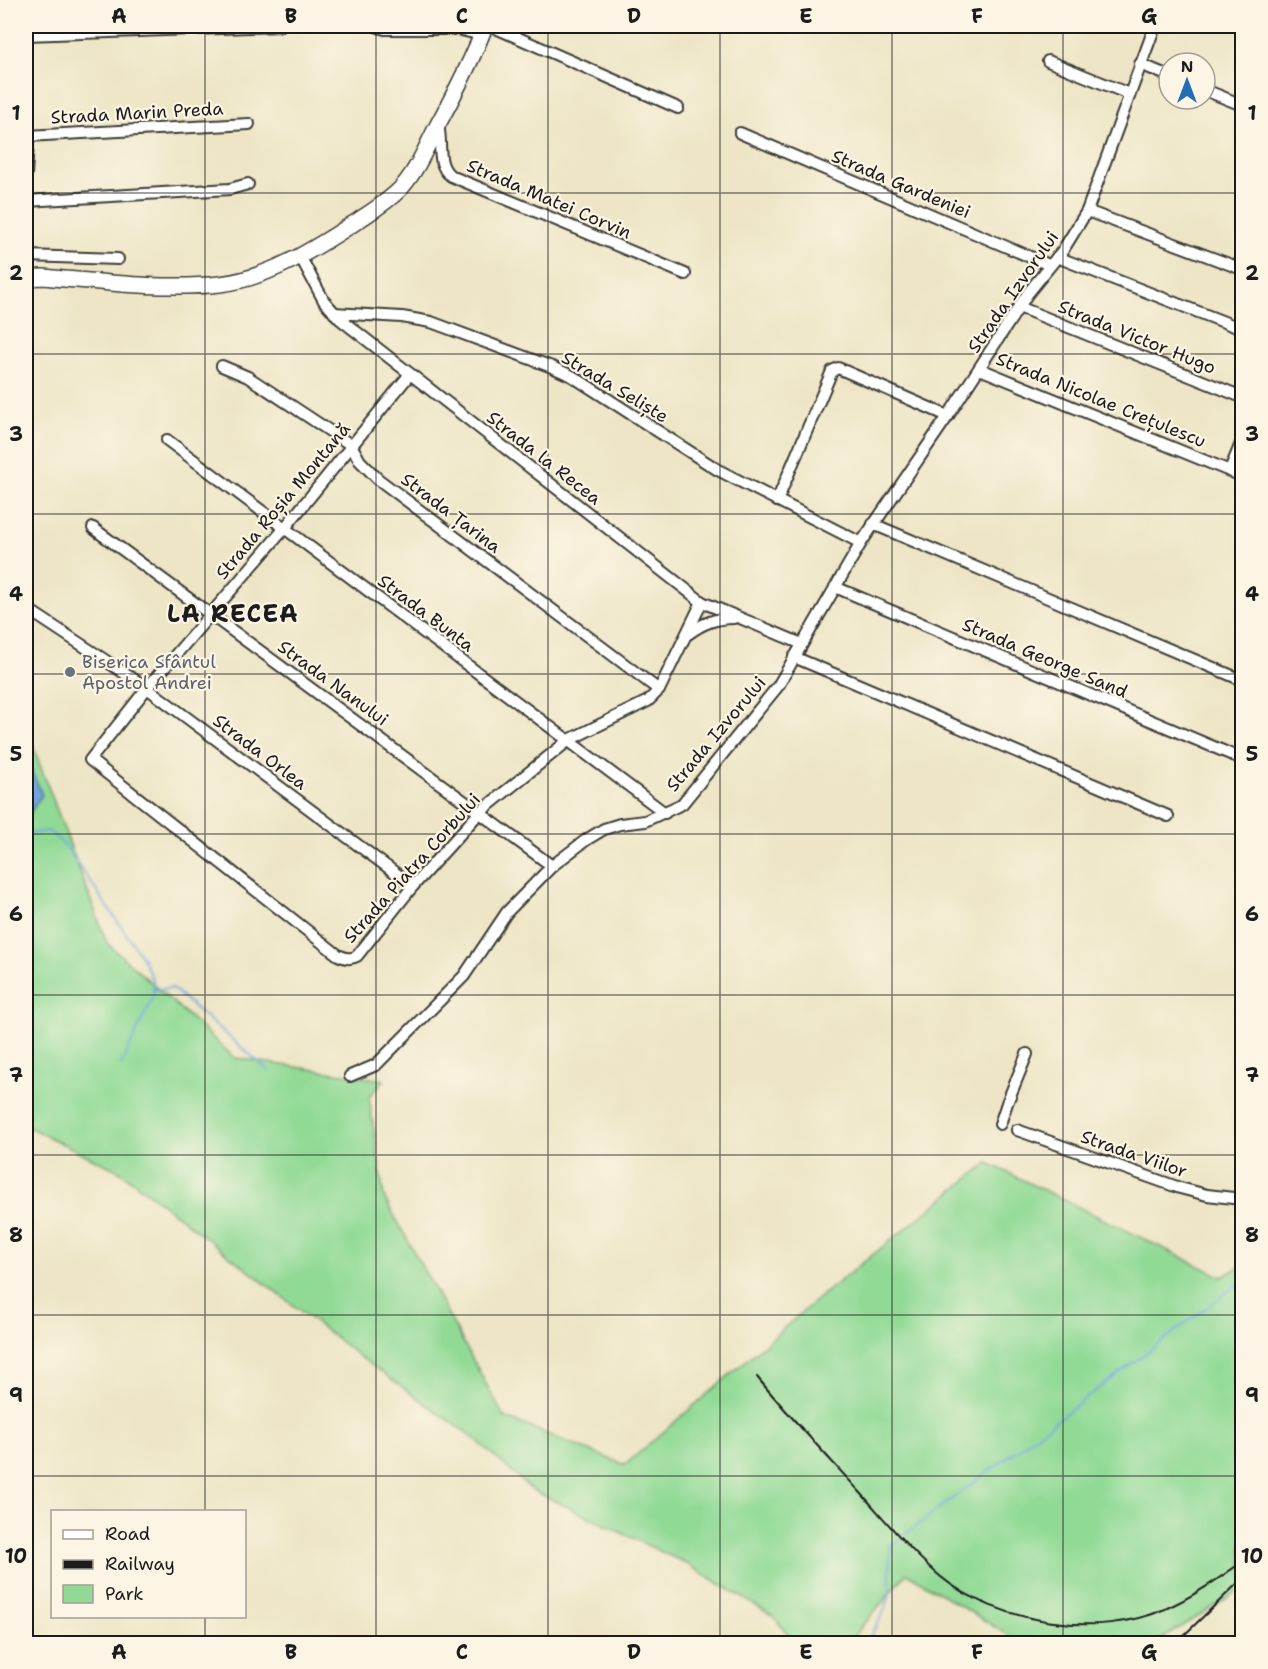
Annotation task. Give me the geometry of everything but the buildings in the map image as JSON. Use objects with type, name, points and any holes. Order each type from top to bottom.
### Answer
[{"type":"main road","points":[[26,278],[199,286],[223,284],[249,278],[300,256],[344,230],[394,195],[415,170],[486,29]]},
{"type":"street","points":[[26,35],[141,28],[280,26]]},
{"type":"street","points":[[376,26],[385,29],[486,29],[678,108]]},
{"type":"street","name":"Strada Izvorului","points":[[350,1076],[376,1065],[464,976],[507,912],[552,866],[604,829],[620,824],[645,821],[682,804],[778,686],[873,524],[980,369],[1019,307],[1087,211],[1155,26]]},
{"type":"street","points":[[1048,61],[1129,94]]},
{"type":"street","points":[[1140,64],[1157,71]]},
{"type":"street","points":[[1217,95],[1242,105]]},
{"type":"street","name":"Strada Marin Preda","points":[[26,133],[249,124]]},
{"type":"street","name":"Strada Matei Corvin","points":[[438,126],[441,134],[441,163],[444,170],[451,176],[684,274]]},
{"type":"street","points":[[26,133],[28,155],[26,174]]},
{"type":"street","name":"Strada Gardeniei","points":[[740,133],[1053,261],[1242,329]]},
{"type":"street","points":[[26,201],[230,189],[248,184]]},
{"type":"street","points":[[1087,211],[1242,269]]},
{"type":"street","points":[[26,256],[118,259]]},
{"type":"street","name":"Strada la Recea","points":[[300,256],[324,301],[334,313],[702,602],[801,644]]},
{"type":"street","name":"Strada Victor Hugo","points":[[1019,307],[1242,397]]},
{"type":"street","name":"Strada Seliște","points":[[334,313],[402,317],[431,322],[552,367],[572,376],[718,470],[861,543]]},
{"type":"street","name":"Strada Țarina","points":[[222,366],[248,377],[351,445],[360,460],[378,479],[659,690]]},
{"type":"street","points":[[777,501],[832,371],[838,368],[948,416]]},
{"type":"street","name":"Strada Nicolae Crețulescu","points":[[980,369],[1242,476]]},
{"type":"street","name":"Strada Roșia Montană","points":[[90,760],[147,688],[284,529],[410,374]]},
{"type":"street","name":"Strada Bunta","points":[[167,440],[665,813]]},
{"type":"street","points":[[1230,470],[1242,441]]},
{"type":"street","points":[[873,524],[1242,680]]},
{"type":"street","name":"Strada Nanului","points":[[93,528],[552,866]]},
{"type":"street","name":"Strada George Sand","points":[[835,587],[1242,759]]},
{"type":"street","name":"Strada Piatra Corbului","points":[[90,760],[338,955],[353,958],[413,886],[480,812],[569,740],[648,701],[659,690],[702,602]]},
{"type":"street","name":"Strada Orlea","points":[[26,608],[147,688],[413,886]]},
{"type":"street","points":[[686,636],[701,625],[712,621],[727,618],[742,619]]},
{"type":"street","points":[[794,657],[1168,816]]},
{"type":"street","points":[[1000,1124],[1027,1054]]},
{"type":"street","name":"Strada Viilor","points":[[1017,1130],[1180,1188],[1207,1195],[1242,1199]]},
{"type":"green space","points":[[26,728],[107,943],[235,1058],[384,1080],[369,1097],[384,1197],[504,1417],[625,1465],[821,1296],[988,1163],[1222,1277],[1242,1265],[1242,1589],[1155,1643],[1055,1644],[1013,1638],[907,1573],[848,1643],[795,1643],[773,1616],[687,1564],[532,1490],[475,1439],[360,1357],[121,1172],[26,1126]]},
{"type":"water","points":[[26,758],[42,795],[26,819]]},
{"type":"waterway","points":[[26,834],[48,831],[65,845],[142,957],[153,981],[153,997],[121,1065]]},
{"type":"waterway","points":[[153,990],[172,988],[269,1071]]},
{"type":"waterway","points":[[866,1644],[889,1598],[892,1544],[1242,1281]]},
{"type":"railway","points":[[757,1377],[919,1557],[941,1577],[964,1593],[990,1606],[1049,1622],[1110,1623],[1139,1618],[1175,1604],[1242,1562]]},
{"type":"railway","points":[[1175,1644],[1242,1579]]},
{"type":"place","name":"Biserica Sfântul Apostol Andrei","points":[[70,672]]},
{"type":"district","name":"LA RECEA","points":[[233,614]]}]
